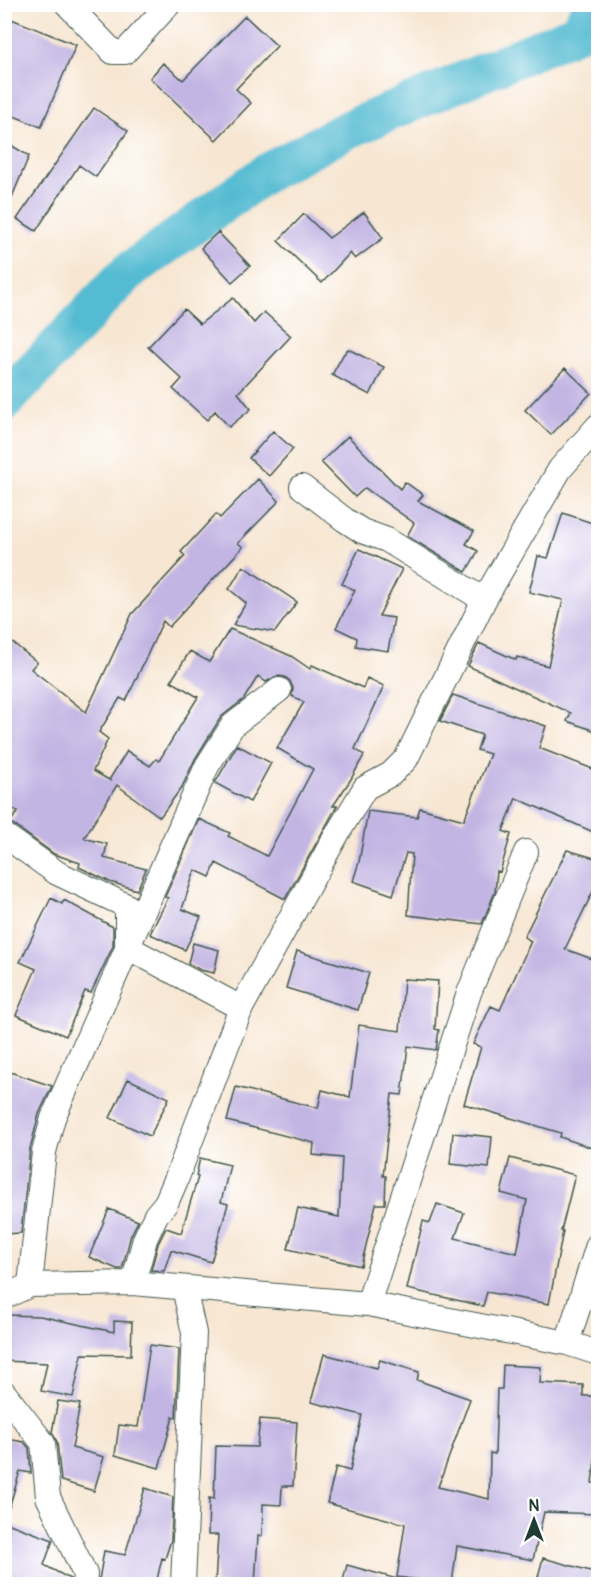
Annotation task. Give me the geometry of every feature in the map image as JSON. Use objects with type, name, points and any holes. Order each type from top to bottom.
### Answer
[{"type":"street","points":[[67,4],[113,52],[124,52],[169,4]]},
{"type":"street","points":[[133,1283],[145,1239],[156,1215],[166,1203],[176,1180],[241,1008],[337,834],[365,788],[391,774],[406,759],[484,600],[560,469],[598,426]]},
{"type":"street","points":[[302,487],[362,531],[387,540],[484,600]]},
{"type":"street","points":[[30,1285],[44,1152],[53,1118],[207,766],[234,725],[279,690]]},
{"type":"street","points":[[4,835],[57,873],[127,906],[127,947]]},
{"type":"street","points":[[368,1305],[469,993],[526,852]]},
{"type":"street","points":[[127,947],[241,1008]]},
{"type":"street","points":[[567,1343],[598,1245]]},
{"type":"street","points":[[4,1297],[30,1285],[133,1283],[368,1305],[567,1343],[598,1353]]},
{"type":"street","points":[[183,1584],[194,1333],[184,1288]]},
{"type":"street","points":[[4,1393],[43,1443],[48,1497],[85,1574],[84,1584]]},
{"type":"building","points":[[4,16],[76,45],[41,127],[4,112]]},
{"type":"building","points":[[245,16],[277,46],[236,89],[251,103],[216,140],[150,78],[163,63],[183,80]]},
{"type":"building","points":[[94,108],[128,131],[96,177],[79,165],[36,231],[17,219]]},
{"type":"building","points":[[4,141],[29,156],[5,214],[4,214]]},
{"type":"building","points":[[364,212],[383,238],[355,259],[350,253],[322,283],[278,241],[304,214],[329,238]]},
{"type":"building","points":[[218,232],[250,266],[232,282],[201,248]]},
{"type":"building","points":[[233,298],[254,323],[264,312],[291,336],[238,393],[251,409],[229,427],[215,411],[207,420],[173,389],[182,379],[148,347],[184,309],[200,324]]},
{"type":"building","points":[[348,349],[384,367],[370,395],[332,375]]},
{"type":"building","points":[[565,368],[591,393],[551,435],[525,410]]},
{"type":"building","points":[[273,431],[293,449],[269,476],[249,458]]},
{"type":"building","points":[[348,436],[400,489],[405,482],[423,495],[418,501],[474,531],[466,544],[478,551],[466,572],[407,536],[414,523],[365,488],[355,497],[321,462]]},
{"type":"building","points":[[258,479],[279,501],[238,543],[243,547],[169,627],[163,621],[126,701],[120,698],[99,732],[108,739],[93,771],[109,780],[127,751],[150,766],[156,759],[159,761],[198,697],[171,681],[190,651],[209,662],[230,629],[291,656],[310,669],[312,665],[363,688],[367,678],[384,686],[355,749],[364,755],[333,806],[337,806],[285,899],[216,863],[210,877],[195,870],[182,909],[201,917],[185,950],[150,934],[168,898],[165,897],[199,819],[230,833],[228,836],[267,856],[313,769],[277,748],[304,702],[292,696],[293,688],[285,677],[277,676],[266,682],[258,676],[244,699],[221,717],[195,759],[182,787],[160,817],[117,785],[84,838],[107,844],[104,858],[146,869],[137,890],[110,882],[79,867],[80,863],[54,854],[10,822],[18,812],[4,803],[4,636],[37,662],[31,669],[86,712],[132,614],[185,556],[181,552],[216,514],[220,518]]},
{"type":"building","points":[[563,513],[598,525],[598,732],[567,721],[571,713],[468,666],[479,643],[516,660],[517,657],[548,666],[563,600],[529,592],[538,556],[548,558]]},
{"type":"building","points":[[359,549],[402,569],[379,616],[394,618],[388,651],[356,646],[357,638],[336,628],[355,590],[342,584]]},
{"type":"building","points":[[243,566],[297,602],[275,632],[233,625],[246,603],[229,589]]},
{"type":"building","points":[[453,695],[546,726],[539,748],[598,771],[598,834],[516,798],[503,831],[511,834],[500,872],[497,871],[495,892],[482,924],[408,915],[412,854],[406,853],[393,895],[353,881],[359,862],[368,811],[417,817],[420,808],[464,820],[490,754],[477,750],[482,735],[440,721]]},
{"type":"building","points":[[237,745],[271,763],[250,802],[215,783]]},
{"type":"building","points":[[567,850],[598,859],[598,881],[565,949],[598,961],[598,1150],[560,1137],[561,1133],[464,1104],[481,1047],[473,1044],[491,1006],[500,1010],[531,941],[524,937]]},
{"type":"building","points":[[51,898],[62,904],[64,900],[113,927],[113,946],[91,993],[85,991],[66,1036],[16,1015],[36,969],[20,962]]},
{"type":"building","points":[[193,943],[219,950],[214,973],[200,970],[188,963]]},
{"type":"building","points":[[297,951],[369,973],[358,1010],[286,988]]},
{"type":"building","points":[[404,979],[438,981],[435,1029],[439,1030],[436,1050],[408,1046],[402,1095],[392,1094],[383,1176],[386,1176],[385,1204],[376,1204],[361,1266],[288,1249],[298,1208],[339,1217],[342,1158],[313,1155],[314,1143],[227,1121],[236,1087],[318,1108],[322,1090],[350,1097],[359,1025],[400,1031]]},
{"type":"building","points":[[4,1070],[52,1086],[39,1114],[30,1149],[21,1233],[4,1234]]},
{"type":"building","points":[[128,1079],[169,1098],[150,1136],[110,1118]]},
{"type":"building","points":[[453,1133],[492,1137],[489,1168],[450,1164]]},
{"type":"building","points":[[200,1158],[230,1165],[221,1202],[228,1204],[211,1262],[171,1250],[164,1271],[151,1270],[158,1244],[166,1228],[181,1233],[198,1177],[196,1176]]},
{"type":"building","points":[[510,1158],[575,1175],[561,1231],[563,1231],[549,1304],[487,1292],[483,1306],[407,1289],[423,1221],[430,1223],[437,1204],[464,1213],[455,1238],[517,1253],[527,1200],[501,1193]]},
{"type":"building","points":[[109,1209],[138,1221],[131,1235],[122,1269],[89,1257]]},
{"type":"building","points":[[4,1315],[40,1316],[114,1332],[114,1321],[132,1322],[131,1355],[82,1354],[73,1397],[41,1391],[47,1363],[4,1361]]},
{"type":"building","points":[[150,1345],[179,1349],[176,1418],[173,1417],[159,1468],[115,1455],[119,1425],[138,1427]]},
{"type":"building","points":[[324,1354],[377,1368],[380,1360],[419,1372],[417,1380],[470,1399],[438,1487],[489,1499],[490,1453],[495,1454],[497,1389],[502,1389],[503,1365],[541,1367],[540,1383],[583,1385],[583,1396],[598,1396],[598,1437],[592,1483],[598,1484],[596,1514],[544,1512],[533,1560],[457,1546],[452,1584],[397,1577],[405,1524],[327,1503],[336,1467],[350,1471],[362,1415],[311,1402]]},
{"type":"building","points":[[58,1401],[80,1404],[72,1448],[104,1457],[94,1491],[61,1481],[57,1442],[52,1432]]},
{"type":"building","points":[[260,1419],[297,1422],[293,1486],[282,1486],[281,1505],[263,1504],[262,1536],[258,1536],[255,1584],[215,1584],[218,1535],[208,1535],[209,1498],[214,1499],[216,1446],[257,1447]]},
{"type":"building","points":[[7,1439],[24,1442],[29,1448],[31,1473],[20,1471],[9,1508],[4,1508],[4,1455]]},
{"type":"building","points":[[145,1488],[173,1497],[171,1540],[165,1559],[162,1558],[156,1584],[122,1584],[99,1580],[104,1551],[125,1555]]},
{"type":"building","points":[[4,1522],[53,1540],[44,1565],[70,1579],[70,1584],[4,1584]]},
{"type":"building","points":[[543,1558],[598,1573],[598,1584],[566,1584],[538,1577]]},
{"type":"building","points":[[347,1565],[397,1579],[396,1584],[342,1584]]},
{"type":"waterway","points":[[4,402],[127,273],[266,173],[347,130],[578,32],[593,4]]}]
